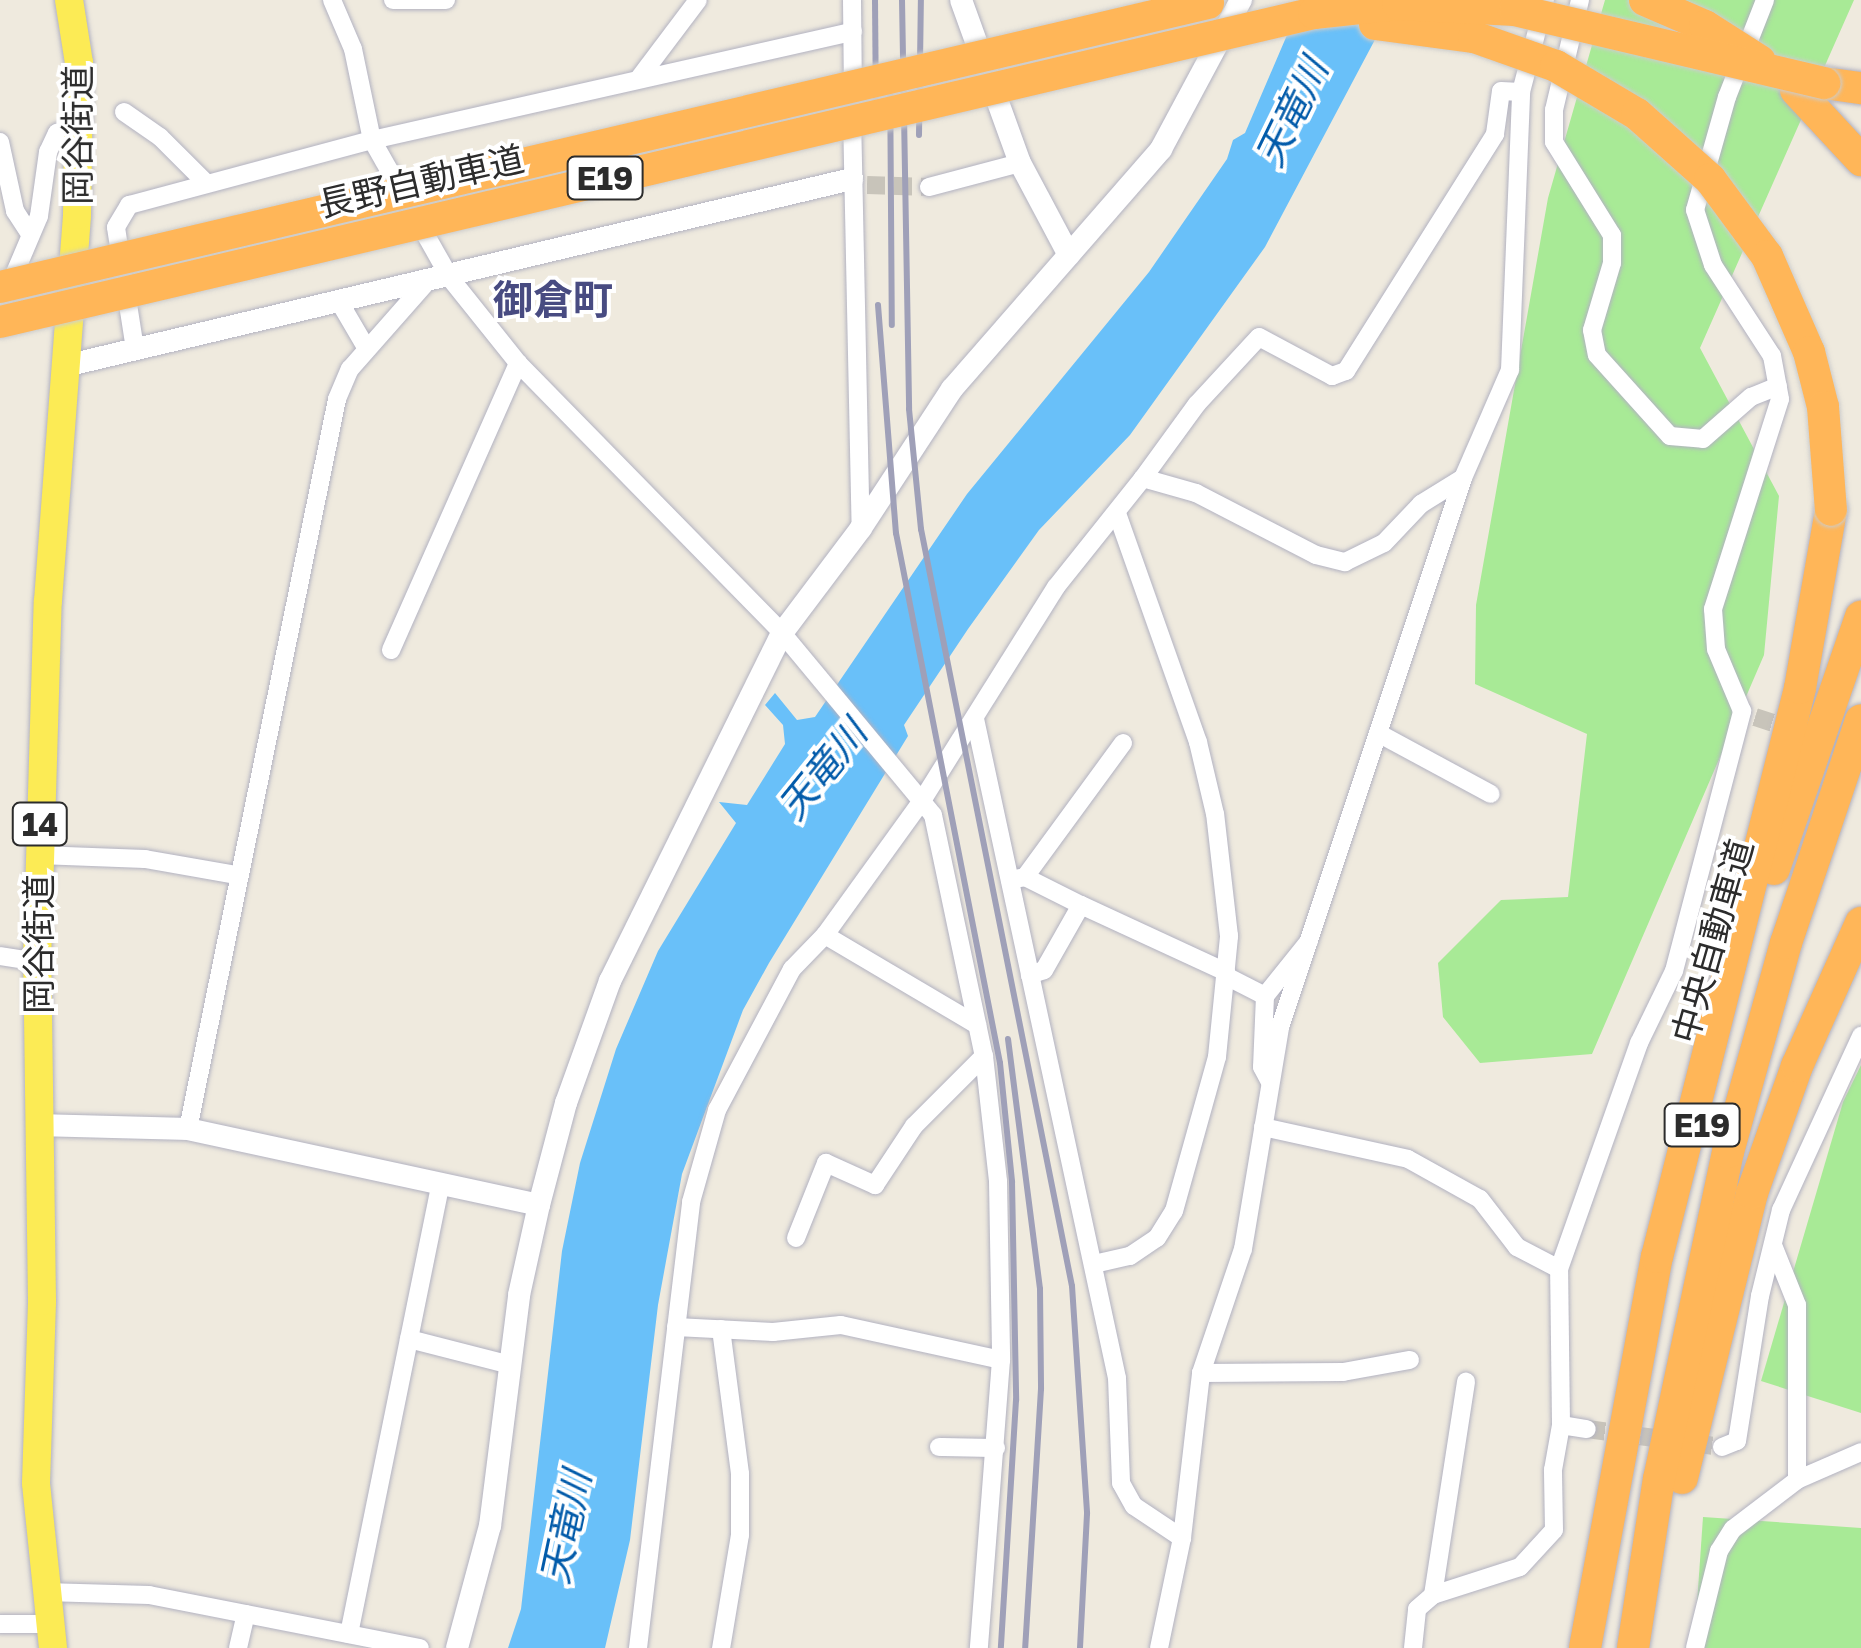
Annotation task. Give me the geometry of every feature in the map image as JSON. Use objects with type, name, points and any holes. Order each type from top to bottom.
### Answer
[{"type":"highway","points":[[1645,0],[1721,35],[1810,87],[1861,160]]},
{"type":"highway","name":"長野自動車道","points":[[0,287],[1223,1]]},
{"type":"highway","points":[[1211,37],[1348,10],[1476,6],[1558,17],[1810,87],[1861,88]]},
{"type":"highway","points":[[1211,37],[1387,24],[1474,36],[1556,66],[1637,114],[1675,144],[1741,216],[1791,303],[1823,407],[1831,510],[1800,688],[1656,1256],[1586,1648]]},
{"type":"highway","name":"長野自動車道","points":[[0,322],[1211,37]]},
{"type":"highway","name":"中央自動車道","points":[[1600,1648],[1648,1366],[1698,1143],[1786,830],[1861,617]]},
{"type":"highway","name":"中央自動車道","points":[[1634,1648],[1659,1479],[1719,1189],[1786,943],[1861,720]]},
{"type":"highway","points":[[1653,1648],[1684,1462],[1741,1230],[1797,1066],[1861,923]]},
{"type":"main road","name":"岡谷街道","points":[[50,1636],[36,1484],[37,962],[64,366],[80,123],[70,0]]},
{"type":"street","points":[[332,0],[354,49],[372,140],[450,278],[518,363],[789,642],[934,815],[984,1056],[998,1180],[1001,1360],[979,1648]]},
{"type":"street","points":[[393,0],[446,0]]},
{"type":"street","points":[[640,77],[698,0]]},
{"type":"street","points":[[852,0],[860,182],[861,528]]},
{"type":"street","points":[[961,0],[1020,163],[1069,256]]},
{"type":"street","points":[[1159,1648],[1182,1538],[1201,1373],[1243,1250],[1280,1027],[1463,478],[1510,370],[1521,92],[1544,0]]},
{"type":"street","points":[[1580,0],[1554,110],[1554,142],[1612,235],[1612,264],[1592,330],[1597,355],[1670,436],[1703,440],[1751,397],[1778,386]]},
{"type":"street","points":[[1412,1648],[1417,1609],[1432,1595],[1520,1567],[1546,1545],[1554,1530],[1552,1470],[1561,1425],[1559,1269],[1638,1042],[1674,972],[1749,714],[1716,649],[1713,609],[1780,398],[1772,356],[1713,265],[1694,210],[1727,97],[1765,0]]},
{"type":"street","points":[[456,1648],[490,1526],[511,1365],[539,1205],[590,1026],[789,642],[952,388],[1161,149],[1223,1]]},
{"type":"street","points":[[135,349],[116,227],[129,205],[372,140],[853,32]]},
{"type":"street","points":[[638,1648],[690,1202],[717,1110],[792,968],[825,935],[918,792],[975,719],[1056,587],[1144,478],[1197,404],[1259,337],[1332,376],[1346,371],[1495,134],[1501,91],[1521,92]]},
{"type":"street","points":[[124,112],[160,136],[206,183]]},
{"type":"street","points":[[0,308],[28,231],[39,216],[58,133],[80,123]]},
{"type":"street","points":[[0,142],[15,211],[28,231]]},
{"type":"street","points":[[929,187],[1020,163]]},
{"type":"street","points":[[64,366],[860,182]]},
{"type":"street","points":[[188,1128],[236,875],[337,399],[367,349],[424,285]]},
{"type":"street","points":[[340,304],[367,349]]},
{"type":"street","points":[[392,650],[518,363]]},
{"type":"street","points":[[1144,478],[1196,492],[1316,555],[1345,562],[1384,544],[1420,504],[1463,478]]},
{"type":"street","points":[[1094,1264],[1130,1256],[1157,1238],[1174,1210],[1217,1057],[1229,936],[1215,814],[1198,742],[1117,513]]},
{"type":"street","points":[[975,719],[1017,878],[1030,974],[1117,1378],[1122,1483],[1134,1506],[1182,1538]]},
{"type":"street","points":[[1378,733],[1492,794]]},
{"type":"street","points":[[1017,878],[1122,743]]},
{"type":"street","points":[[39,856],[145,859],[236,875]]},
{"type":"street","points":[[1017,878],[1081,905],[1265,996]]},
{"type":"street","points":[[1030,974],[1044,970],[1081,905]]},
{"type":"street","points":[[825,935],[977,1025]]},
{"type":"street","points":[[1271,1083],[1262,1067],[1265,996],[1309,941]]},
{"type":"street","points":[[0,956],[37,962]]},
{"type":"street","points":[[1722,1447],[1737,1441],[1772,1245],[1794,1174],[1861,1036]]},
{"type":"street","points":[[796,1238],[826,1163],[876,1185],[914,1126],[984,1056]]},
{"type":"street","points":[[38,1124],[188,1128],[539,1205]]},
{"type":"street","points":[[1263,1127],[1408,1158],[1480,1199],[1517,1247],[1559,1269]]},
{"type":"street","points":[[349,1634],[441,1183]]},
{"type":"street","points":[[1772,1245],[1797,1305],[1797,1480]]},
{"type":"street","points":[[676,1328],[841,1326],[1001,1360]]},
{"type":"street","points":[[721,1329],[740,1520],[722,1648]]},
{"type":"street","points":[[409,1340],[511,1365]]},
{"type":"street","points":[[1201,1373],[1343,1372],[1410,1360]]},
{"type":"street","points":[[1432,1595],[1466,1382]]},
{"type":"street","points":[[1561,1425],[1588,1429]]},
{"type":"street","points":[[939,1447],[996,1448]]},
{"type":"street","points":[[1695,1648],[1718,1551],[1733,1528],[1797,1480],[1861,1452]]},
{"type":"street","points":[[46,1592],[149,1595],[420,1648]]},
{"type":"street","points":[[238,1648],[246,1614]]},
{"type":"street","points":[[0,1624],[50,1636]]},
{"type":"green space","points":[[1605,0],[1854,0],[1700,348],[1779,496],[1764,655],[1592,1054],[1480,1063],[1443,1017],[1438,963],[1501,900],[1568,897],[1587,734],[1475,684],[1476,605],[1548,198]]},
{"type":"green space","points":[[1861,1065],[1861,1413],[1761,1381],[1843,1102]]},
{"type":"green space","points":[[1703,1517],[1861,1528],[1861,1648],[1694,1648]]},
{"type":"water","name":"天竜川","points":[[1302,0],[1396,0],[1265,247],[1130,435],[1039,530],[968,629],[904,725],[908,736],[743,1010],[682,1174],[658,1305],[630,1540],[605,1648],[508,1648],[521,1609],[562,1251],[580,1163],[616,1049],[658,951],[736,823],[719,802],[747,805],[785,744],[783,725],[765,705],[775,693],[797,720],[815,717],[967,494],[1149,272],[1227,159],[1233,140],[1245,133]]},
{"type":"tunnel","points":[[867,185],[929,187]]},
{"type":"tunnel","points":[[1755,717],[1859,751]]},
{"type":"tunnel","points":[[1587,1429],[1722,1447]]},
{"type":"railway","points":[[875,0],[876,105]]},
{"type":"railway","points":[[902,0],[909,409],[921,529],[1072,1286],[1087,1514],[1080,1648]]},
{"type":"railway","points":[[919,135],[921,0]]},
{"type":"railway","points":[[890,65],[892,325]]},
{"type":"railway","points":[[878,305],[896,533],[1000,1063],[1012,1182],[1016,1400],[1001,1648]]},
{"type":"railway","points":[[1008,1039],[1040,1289],[1041,1389],[1025,1648]]},
{"type":"district","name":"御倉町","points":[[553,299]]}]
